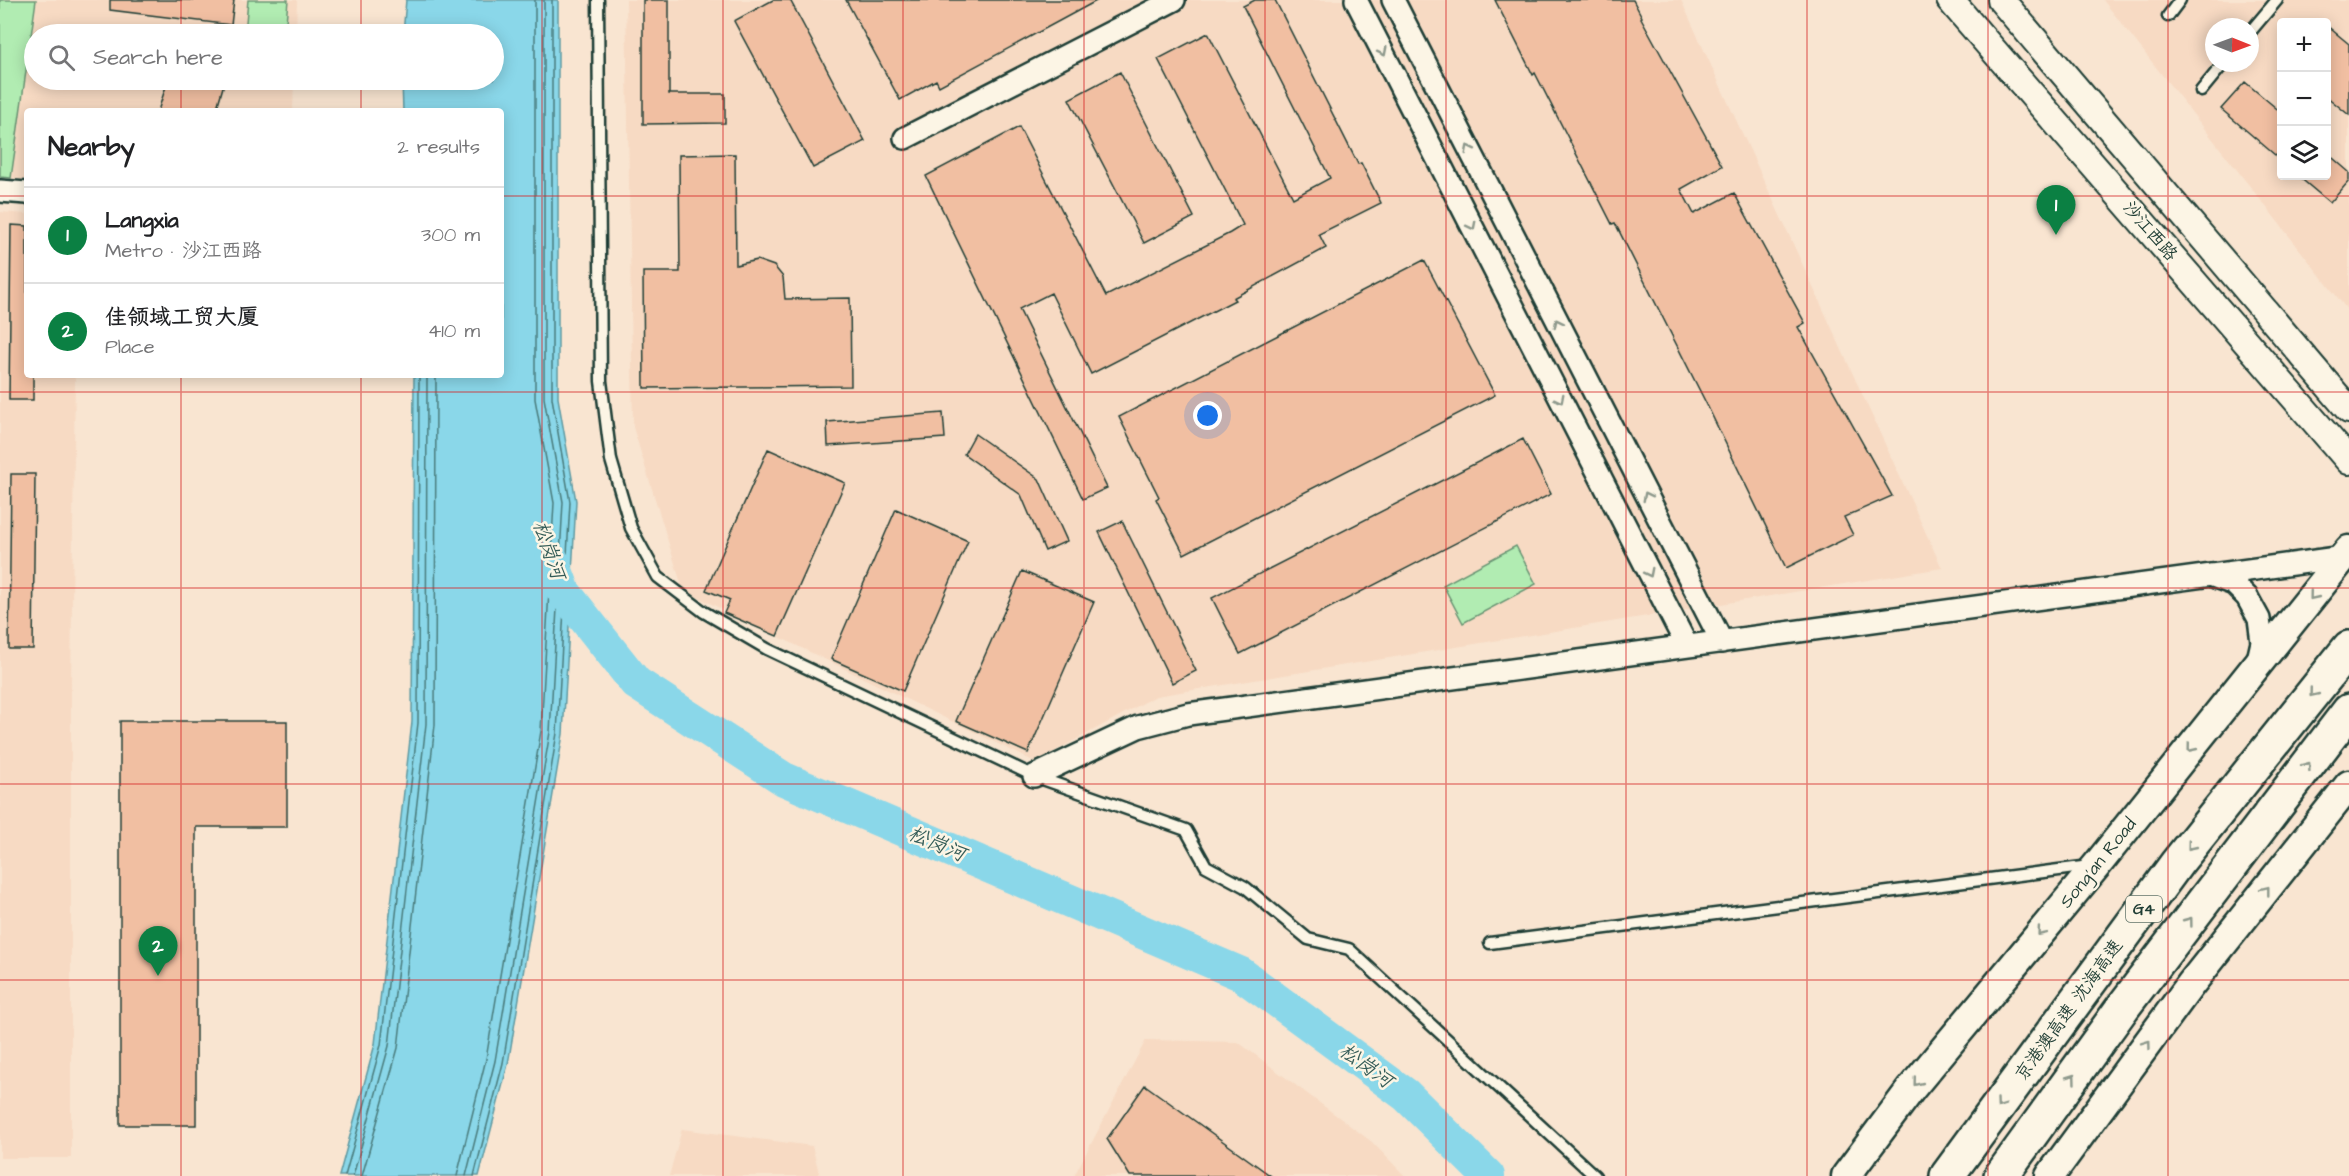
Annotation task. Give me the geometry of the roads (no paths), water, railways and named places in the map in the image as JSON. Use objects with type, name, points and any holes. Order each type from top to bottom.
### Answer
[{"type":"highway","name":"京港澳高速 沈海高速","points":[[1947,1176],[2177,863],[2349,648]]},
{"type":"highway","name":"G4","points":[[2001,1176],[2123,1007],[2349,711]]},
{"type":"main road","name":"Song'an Road","points":[[1846,1176],[1911,1089],[2097,865],[2346,553]]},
{"type":"main road","points":[[2050,1176],[2191,984],[2349,785]]},
{"type":"street","points":[[905,138],[1174,0]]},
{"type":"street","points":[[1356,0],[1687,646]]},
{"type":"street","points":[[1393,0],[1722,642]]},
{"type":"street","name":"沙江西路","points":[[1950,0],[2349,461]]},
{"type":"street","name":"沙江西路","points":[[2001,0],[2349,410]]},
{"type":"street","points":[[0,191],[24,193]]},
{"type":"street","points":[[1034,776],[1138,727],[1188,714],[2209,575],[2346,553]]},
{"type":"street","points":[[2209,575],[2234,584],[2247,597],[2259,619],[2262,642],[2257,664]]},
{"type":"lane","points":[[598,0],[601,381],[611,460],[624,506],[631,528],[658,577],[704,612],[767,649],[1034,776],[1186,830],[1206,866],[1245,887],[1308,939],[1349,949],[1595,1176]]},
{"type":"lane","points":[[2168,16],[2180,0]]},
{"type":"lane","points":[[2259,21],[2277,0]]},
{"type":"lane","points":[[2200,91],[2216,72]]},
{"type":"lane","points":[[1490,944],[2097,865]]},
{"type":"water","points":[[406,0],[558,0],[558,398],[576,501],[563,734],[508,1064],[479,1176],[339,1176],[375,1044],[412,722],[414,378],[504,378],[504,108],[403,108],[402,90],[504,90],[504,24],[404,24]]},
{"type":"waterway","name":"松岗河","points":[[552,560],[564,592],[636,683],[784,779],[1241,974],[1406,1095],[1488,1176]]},
{"type":"place","name":"Langxia","points":[[2056,235]]},
{"type":"place","name":"佳领域工贸大厦","points":[[158,976]]}]
